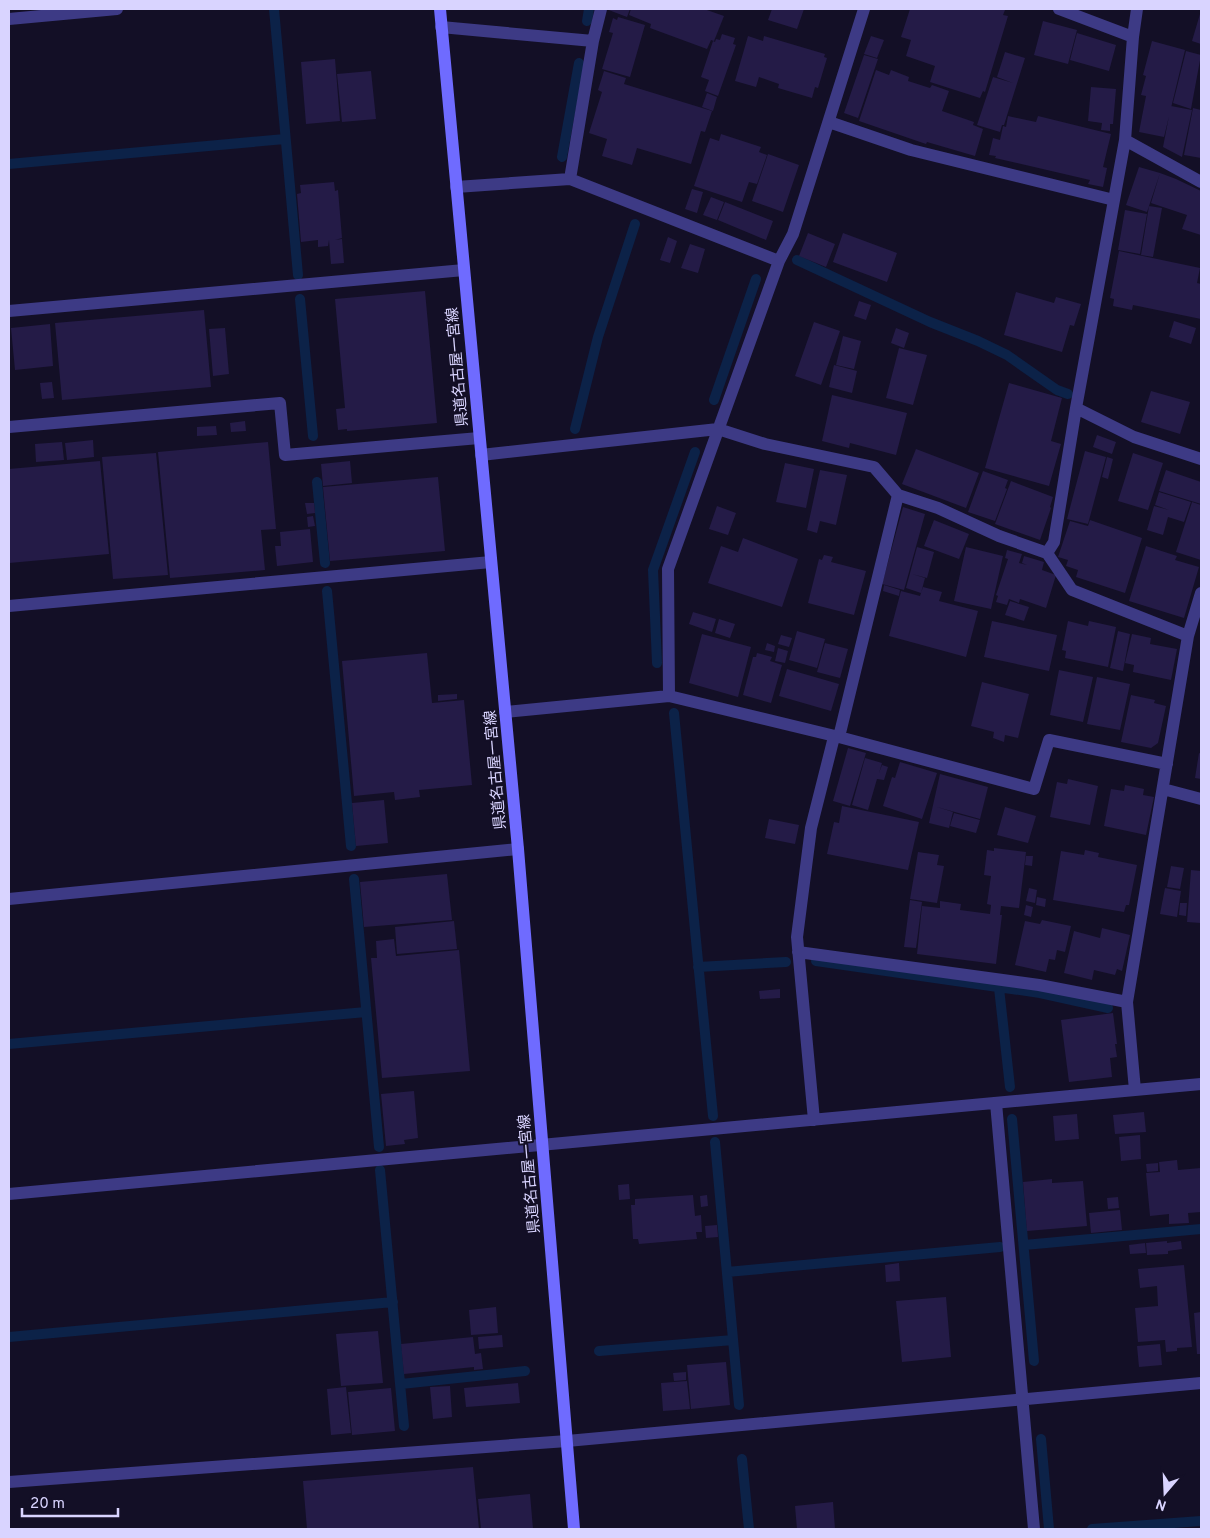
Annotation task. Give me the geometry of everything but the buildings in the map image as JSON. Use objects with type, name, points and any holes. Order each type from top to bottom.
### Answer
[{"type":"main road","name":"県道名古屋一宮線","points":[[440,9],[518,849],[574,1529]]},
{"type":"street","points":[[9,19],[117,9]]},
{"type":"street","points":[[570,179],[593,41],[601,9]]},
{"type":"street","points":[[670,696],[668,569],[779,261],[793,234],[864,9]]},
{"type":"street","points":[[1059,9],[1132,37]]},
{"type":"street","points":[[1047,553],[1054,542],[1076,408],[1125,140],[1132,37],[1137,9]]},
{"type":"street","points":[[441,27],[593,41]]},
{"type":"street","points":[[829,122],[911,150],[1114,200]]},
{"type":"street","points":[[1125,140],[1201,182]]},
{"type":"street","points":[[456,187],[570,179],[779,261]]},
{"type":"street","points":[[9,311],[464,270]]},
{"type":"street","points":[[9,427],[280,403],[285,455],[480,438]]},
{"type":"street","points":[[1076,408],[1134,437],[1201,459]]},
{"type":"street","points":[[481,455],[718,429],[765,444],[874,467],[898,494],[938,508],[999,536],[1047,553],[1072,590],[1188,636]]},
{"type":"street","points":[[814,1120],[797,936],[811,828],[898,494]]},
{"type":"street","points":[[9,606],[491,562]]},
{"type":"street","points":[[1135,1090],[1127,1002],[1188,636],[1201,593]]},
{"type":"street","points":[[505,712],[670,696],[1034,788],[1049,740],[1167,764]]},
{"type":"street","points":[[1163,789],[1201,799]]},
{"type":"street","points":[[9,899],[518,849]]},
{"type":"street","points":[[798,952],[1039,984],[1127,1002]]},
{"type":"street","points":[[9,1194],[1201,1084]]},
{"type":"street","points":[[996,1103],[1034,1529]]},
{"type":"street","points":[[9,1482],[567,1441],[1201,1383]]},
{"type":"waterway","points":[[274,9],[298,275]]},
{"type":"waterway","points":[[587,21],[589,9]]},
{"type":"waterway","points":[[562,157],[579,63]]},
{"type":"waterway","points":[[9,164],[285,139]]},
{"type":"waterway","points":[[575,429],[598,337],[635,224]]},
{"type":"waterway","points":[[797,260],[930,322],[1007,355],[1057,390],[1068,394]]},
{"type":"waterway","points":[[714,400],[756,279]]},
{"type":"waterway","points":[[300,299],[313,436]]},
{"type":"waterway","points":[[657,663],[653,570],[695,452]]},
{"type":"waterway","points":[[317,482],[325,563]]},
{"type":"waterway","points":[[327,591],[351,846]]},
{"type":"waterway","points":[[674,713],[713,1116]]},
{"type":"waterway","points":[[354,879],[379,1147]]},
{"type":"waterway","points":[[816,961],[1040,993],[1108,1008]]},
{"type":"waterway","points":[[698,967],[786,962]]},
{"type":"waterway","points":[[999,988],[1010,1087]]},
{"type":"waterway","points":[[9,1044],[366,1012]]},
{"type":"waterway","points":[[1012,1119],[1034,1361]]},
{"type":"waterway","points":[[715,1142],[739,1405]]},
{"type":"waterway","points":[[380,1170],[404,1426]]},
{"type":"waterway","points":[[1024,1245],[1201,1229]]},
{"type":"waterway","points":[[727,1272],[1000,1247]]},
{"type":"waterway","points":[[9,1337],[393,1302]]},
{"type":"waterway","points":[[599,1351],[733,1340]]},
{"type":"waterway","points":[[401,1384],[525,1371]]},
{"type":"waterway","points":[[1041,1439],[1049,1529]]},
{"type":"waterway","points":[[742,1459],[749,1529]]},
{"type":"waterway","points":[[1092,1529],[1201,1521]]}]
